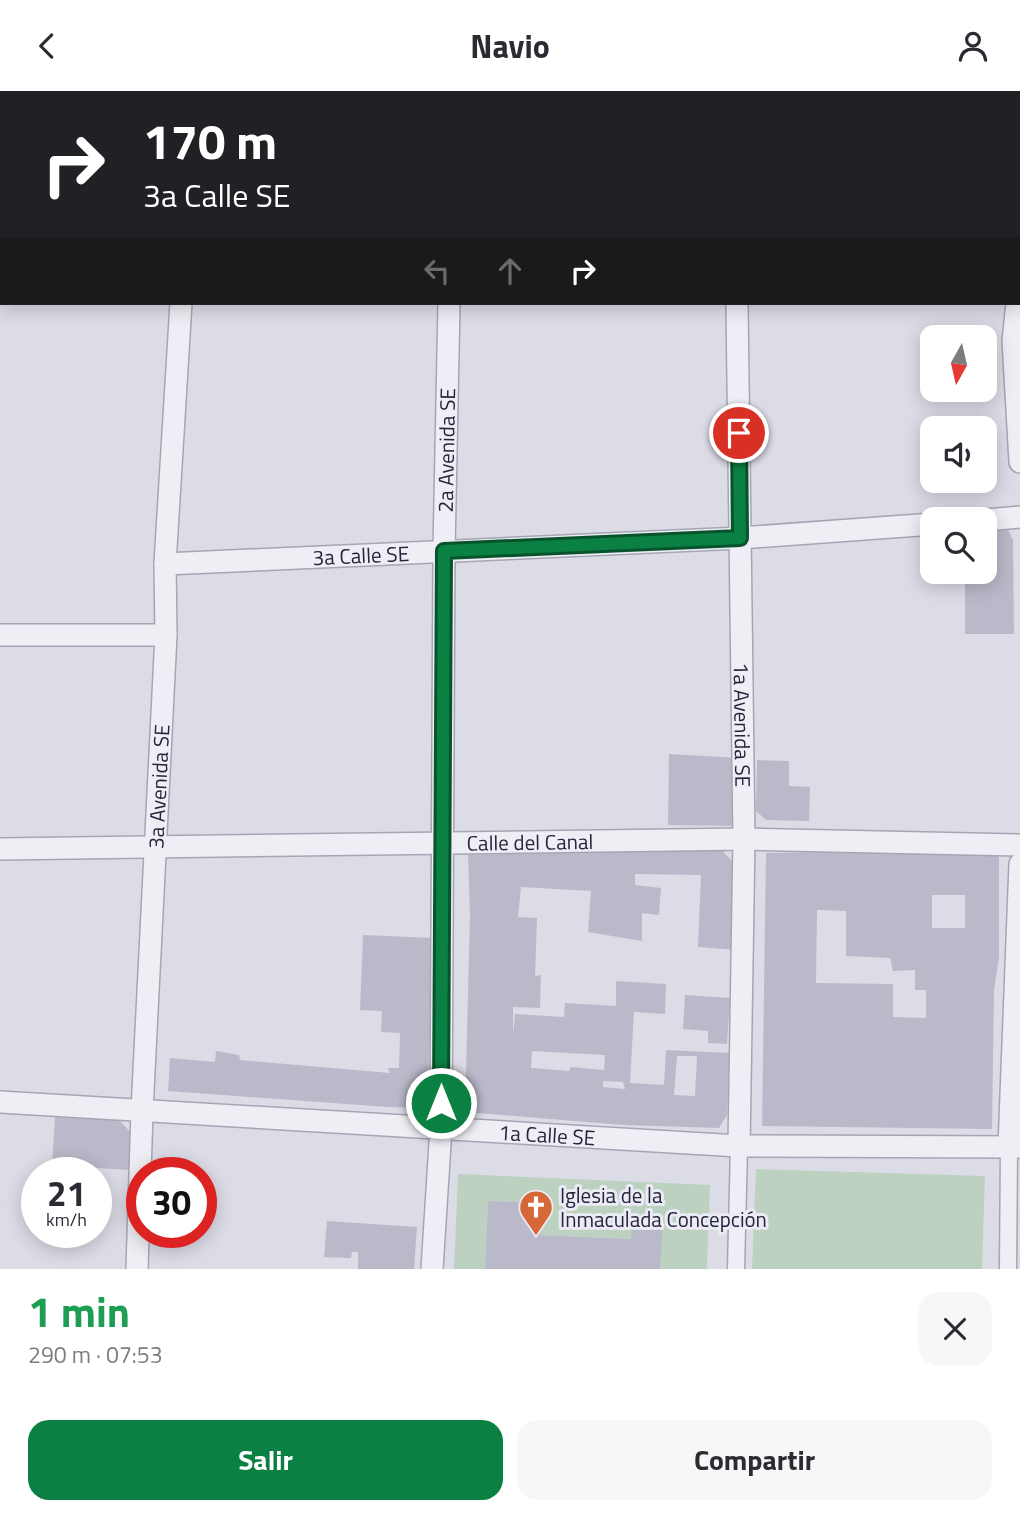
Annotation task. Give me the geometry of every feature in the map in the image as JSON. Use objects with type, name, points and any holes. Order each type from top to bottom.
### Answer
[{"type":"street","name":"3a Avenida SE","points":[[137,1269],[142,1111],[166,635],[165,564],[181,305]]},
{"type":"street","name":"2a Avenida SE","points":[[432,1269],[441,1128],[441,844],[449,305]]},
{"type":"street","name":"1a Avenida SE","points":[[737,305],[744,839],[739,1146]]},
{"type":"street","points":[[1017,305],[1013,341],[1020,462]]},
{"type":"street","points":[[997,519],[1020,517]]},
{"type":"street","name":"3a Calle SE","points":[[165,564],[740,538],[920,525]]},
{"type":"street","points":[[0,635],[166,635]]},
{"type":"street","name":"Calle del Canal","points":[[0,849],[744,839],[1020,845]]},
{"type":"street","points":[[1008,1269],[1015,1147],[1020,864]]},
{"type":"street","name":"1a Calle SE","points":[[0,1102],[739,1146],[1015,1147]]},
{"type":"street","points":[[736,1269],[739,1146]]},
{"type":"green space","points":[[756,1169],[985,1176],[982,1269],[752,1269]]},
{"type":"green space","points":[[458,1174],[710,1185],[707,1269],[660,1269],[662,1218],[633,1217],[631,1239],[539,1235],[540,1203],[488,1201],[485,1269],[454,1269]]},
{"type":"building","points":[[997,527],[1008,530],[1013,540],[1014,634],[965,634],[965,584],[997,584]]},
{"type":"building","points":[[669,754],[739,758],[738,826],[668,825]]},
{"type":"building","points":[[757,760],[789,761],[789,786],[810,787],[809,821],[766,820],[756,811]]},
{"type":"building","points":[[720,848],[732,861],[736,950],[698,947],[701,875],[635,874],[635,885],[661,888],[659,915],[642,913],[642,941],[588,932],[591,891],[521,887],[518,917],[537,918],[535,976],[541,975],[540,1008],[513,1007],[513,1036],[515,1014],[564,1017],[565,1003],[616,1006],[616,981],[666,984],[665,1014],[634,1012],[630,1083],[664,1085],[666,1050],[730,1053],[727,1115],[719,1128],[623,1125],[465,1112],[470,915],[468,855]],"holes":[[[532,1051],[605,1055],[604,1070],[531,1068]],[[677,1056],[697,1056],[695,1096],[674,1095]],[[603,1081],[623,1082],[625,1089],[603,1087]]]},
{"type":"building","points":[[890,851],[999,854],[999,957],[994,991],[992,1129],[762,1126],[766,853]],"holes":[[[932,895],[965,895],[965,928],[932,928]],[[817,910],[846,911],[846,956],[890,958],[893,971],[915,970],[915,990],[926,990],[926,1018],[893,1017],[893,984],[816,983]]]},
{"type":"building","points":[[363,935],[434,938],[427,1108],[168,1091],[170,1058],[215,1062],[216,1051],[239,1055],[240,1060],[390,1073],[388,1068],[399,1068],[400,1033],[381,1032],[382,1011],[360,1010]]},
{"type":"building","points":[[685,995],[730,998],[727,1044],[708,1043],[708,1031],[683,1029]]},
{"type":"building","points":[[55,1117],[119,1120],[131,1133],[126,1170],[112,1169],[112,1157],[52,1157]]},
{"type":"building","name":"Iglesia de la Inmaculada Concepción","points":[[488,1201],[540,1203],[539,1235],[631,1239],[632,1216],[663,1218],[660,1269],[485,1269]]},
{"type":"building","points":[[327,1221],[417,1227],[414,1269],[358,1269],[358,1252],[352,1252],[351,1258],[324,1257]]},
{"type":"place","name":"Iglesia de la Inmaculada Concepción","points":[[536,1237]]},
{"type":"route","points":[[441,1103],[444,551],[740,538],[739,433]]}]
